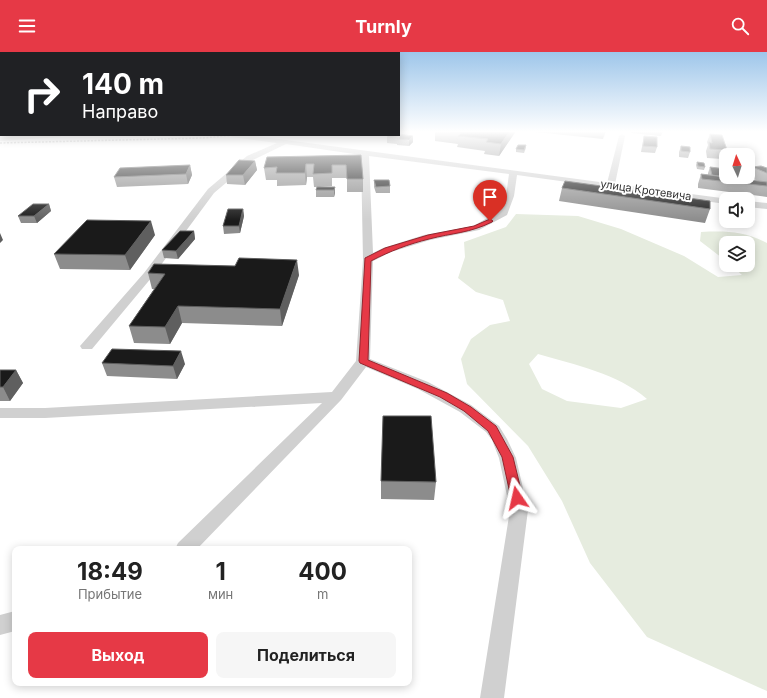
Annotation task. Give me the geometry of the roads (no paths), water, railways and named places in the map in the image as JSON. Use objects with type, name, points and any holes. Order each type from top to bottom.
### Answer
[{"type":"street","points":[[87,346],[148,275],[211,191],[246,161]]},
{"type":"street","points":[[188,546],[336,397],[363,361],[368,260],[365,161]]},
{"type":"street","name":"улица Кротевича","points":[[433,161],[719,200]]},
{"type":"street","points":[[611,185],[616,161]]},
{"type":"street","points":[[368,260],[387,250],[428,237],[476,228],[504,213],[510,196],[513,172]]},
{"type":"street","points":[[755,205],[767,206]]},
{"type":"street","points":[[363,361],[444,395],[467,409],[492,428],[508,457],[519,510],[492,698]]},
{"type":"street","points":[[0,413],[45,413],[336,397]]},
{"type":"street","points":[[0,625],[12,622]]}]
